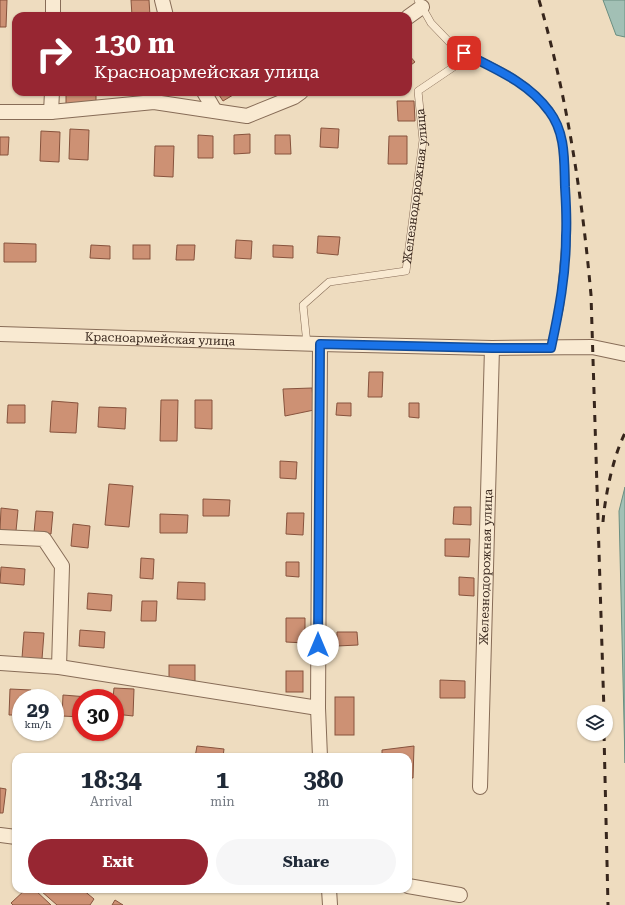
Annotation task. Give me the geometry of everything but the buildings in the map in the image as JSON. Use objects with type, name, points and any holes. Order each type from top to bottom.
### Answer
[{"type":"street","points":[[53,0],[53,12]]},
{"type":"street","points":[[162,0],[165,12]]},
{"type":"street","points":[[412,13],[420,4]]},
{"type":"street","points":[[51,112],[52,96]]},
{"type":"street","points":[[206,96],[215,111]]},
{"type":"street","points":[[0,112],[51,112],[154,102],[247,116],[295,96]]},
{"type":"street","name":"Красноармейская улица","points":[[0,334],[492,348],[592,347],[625,354]]},
{"type":"street","points":[[314,344],[320,753]]},
{"type":"street","name":"Железнодорожная улица","points":[[480,787],[492,348]]},
{"type":"street","points":[[0,537],[44,539],[62,566],[59,667]]},
{"type":"street","points":[[0,663],[59,667],[318,708]]},
{"type":"street","points":[[0,835],[12,836]]},
{"type":"street","points":[[412,887],[460,894]]},
{"type":"street","points":[[329,893],[330,905]]},
{"type":"lane","points":[[420,4],[431,23],[454,47],[507,74],[525,86],[550,111],[558,126],[565,163],[566,236],[560,307],[551,348]]},
{"type":"lane","name":"Железнодорожная улица","points":[[314,344],[303,305],[329,282],[406,271],[423,140],[418,91],[455,66]]},
{"type":"water","points":[[603,0],[625,0],[625,37],[616,35]]},
{"type":"water","points":[[625,487],[625,763],[619,511]]},
{"type":"railway","points":[[539,0],[558,73],[572,146],[583,220],[591,295],[604,705]]},
{"type":"railway","points":[[603,522],[610,477],[625,433]]},
{"type":"railway","points":[[604,741],[608,905]]},
{"type":"route","points":[[318,645],[320,344],[551,348],[560,307],[565,266],[566,236],[565,163],[558,126],[550,111],[525,86],[507,74],[464,53]]}]
